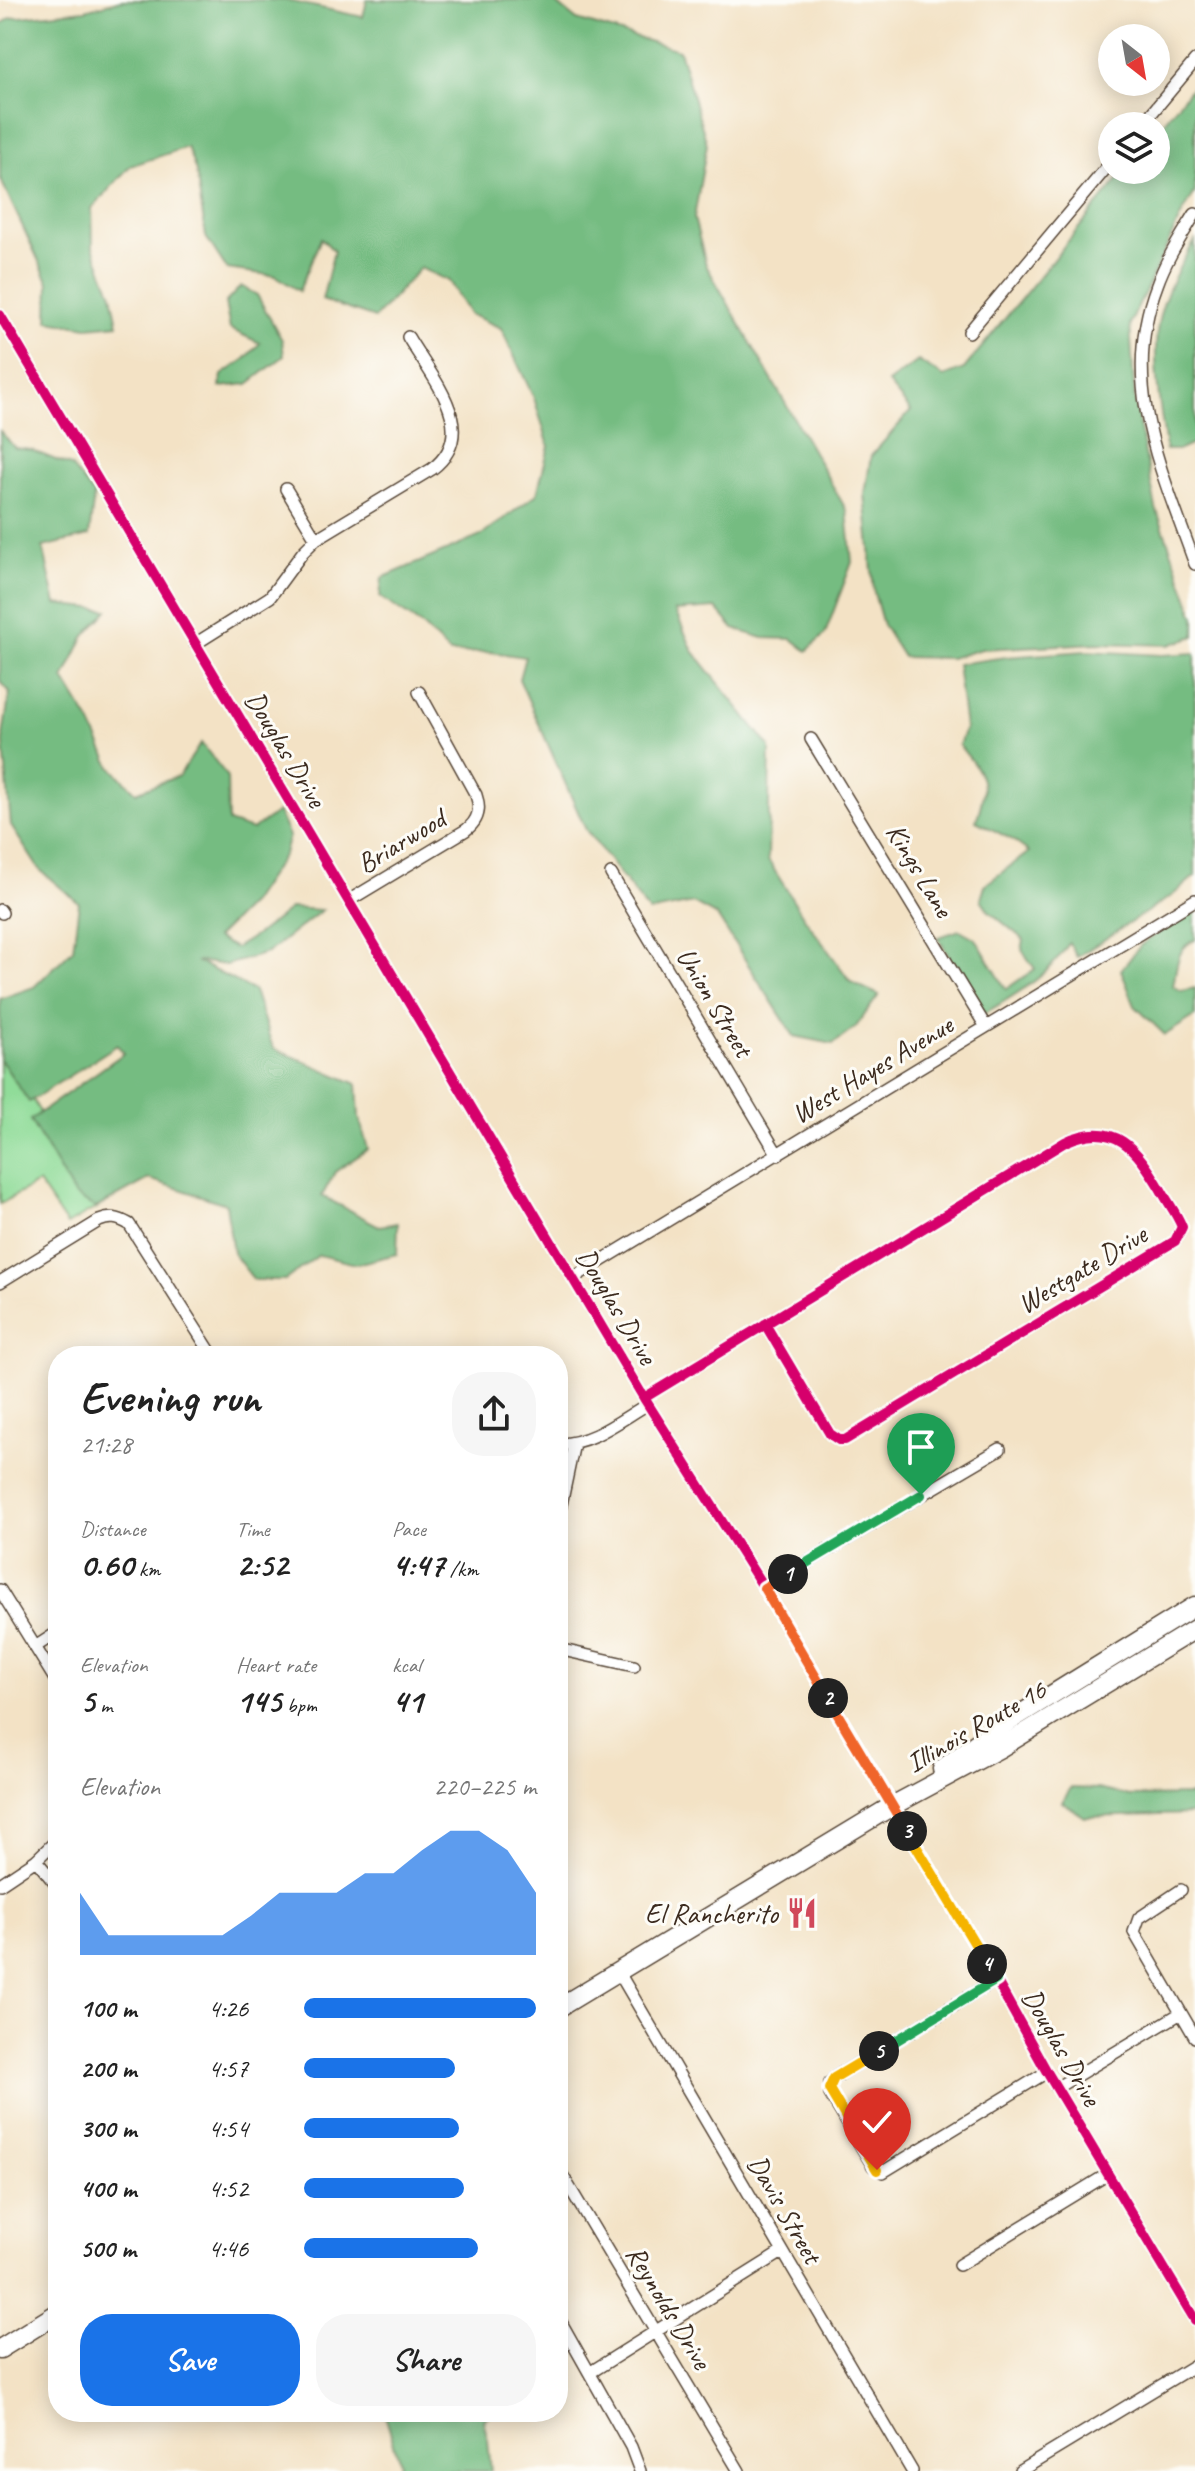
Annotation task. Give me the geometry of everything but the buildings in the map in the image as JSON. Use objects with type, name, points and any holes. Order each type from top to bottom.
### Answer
[{"type":"main road","name":"Illinois Route 16","points":[[892,1806],[990,1733],[1195,1606]]},
{"type":"main road","name":"Illinois Route 16","points":[[892,1806],[1000,1748],[1195,1629]]},
{"type":"main road","points":[[568,2002],[892,1806]]},
{"type":"main road","points":[[0,2349],[48,2319]]},
{"type":"street","points":[[1153,112],[1195,61]]},
{"type":"street","points":[[969,332],[1098,178]]},
{"type":"street","points":[[1195,214],[1157,284],[1144,331],[1141,358],[1148,426],[1195,564]]},
{"type":"street","name":"Douglas Drive","points":[[0,315],[646,1401],[764,1588],[1195,2320]]},
{"type":"street","points":[[195,644],[270,597],[316,539],[440,463],[452,444],[451,412],[408,337]]},
{"type":"street","points":[[286,489],[316,539]]},
{"type":"street","name":"Briarwood","points":[[348,901],[466,830],[477,818],[479,802],[476,795],[419,692]]},
{"type":"street","name":"Kings Lane","points":[[811,739],[986,1027]]},
{"type":"street","name":"Union Street","points":[[611,874],[778,1155]]},
{"type":"street","name":"West Hayes Avenue","points":[[573,1278],[1195,900]]},
{"type":"street","name":"Westgate Drive","points":[[574,1443],[599,1433],[765,1324],[1080,1135],[1104,1134],[1136,1151],[1182,1227],[1175,1241],[845,1440],[830,1434],[765,1324]]},
{"type":"street","points":[[0,1282],[99,1221],[119,1218],[129,1224],[207,1346]]},
{"type":"street","points":[[568,1443],[574,1443],[568,1472]]},
{"type":"street","points":[[764,1588],[1000,1449]]},
{"type":"street","points":[[0,1590],[48,1668]]},
{"type":"street","points":[[35,1647],[48,1639]]},
{"type":"street","points":[[568,1651],[634,1666]]},
{"type":"street","points":[[0,1884],[48,1849]]},
{"type":"street","points":[[36,1860],[48,1875]]},
{"type":"street","points":[[1181,1890],[1139,1918],[1134,1932],[1195,2037]]},
{"type":"street","name":"Davis Street","points":[[618,1971],[912,2471]]},
{"type":"street","points":[[996,1980],[834,2078],[830,2083],[830,2094],[873,2166],[883,2172],[1047,2072]]},
{"type":"street","points":[[1056,2088],[1181,2013]]},
{"type":"street","points":[[959,2265],[1108,2174]]},
{"type":"street","name":"Reynolds Drive","points":[[568,2185],[739,2471]]},
{"type":"street","points":[[591,2372],[782,2252]]},
{"type":"street","points":[[568,2334],[631,2447],[640,2471]]},
{"type":"street","points":[[1020,2471],[1195,2365]]},
{"type":"green space","points":[[121,0],[284,0],[363,17],[367,0],[552,0],[577,20],[679,50],[707,144],[694,218],[706,265],[847,511],[852,562],[825,634],[807,651],[792,639],[763,638],[734,629],[716,608],[675,611],[693,651],[770,747],[768,860],[803,916],[851,982],[879,995],[855,1028],[833,1044],[794,1036],[717,916],[693,903],[649,912],[586,830],[519,679],[525,657],[492,652],[450,653],[420,624],[380,597],[382,578],[481,536],[537,494],[549,446],[534,398],[501,328],[469,314],[449,281],[420,268],[375,318],[322,300],[334,251],[321,238],[299,291],[276,276],[227,269],[206,237],[196,172],[187,147],[130,166],[92,208],[93,247],[112,294],[118,324],[88,327],[48,321],[49,283],[0,178],[0,25],[11,18],[85,10]]},
{"type":"green space","points":[[1195,83],[1195,192],[1130,324],[1135,403],[1156,508],[1195,617],[1195,636],[1169,645],[1097,643],[982,649],[950,658],[903,657],[883,625],[874,593],[865,494],[871,456],[911,411],[888,383],[918,361],[944,377],[964,369],[1115,184],[1170,184],[1170,114]]},
{"type":"green space","points":[[1195,241],[1195,443],[1180,450],[1166,450],[1157,376],[1157,332],[1166,296]]},
{"type":"green space","points":[[241,286],[257,295],[282,340],[284,356],[248,384],[220,387],[222,375],[245,359],[260,343],[230,329],[225,303]]},
{"type":"green space","points":[[0,431],[15,448],[31,450],[71,466],[94,495],[89,536],[43,547],[56,604],[108,610],[84,637],[64,679],[90,722],[111,767],[136,792],[179,776],[201,743],[227,776],[228,822],[252,830],[278,812],[289,836],[284,854],[251,903],[216,938],[235,948],[291,908],[322,910],[267,953],[226,965],[196,961],[254,991],[273,1048],[357,1084],[359,1117],[368,1149],[335,1172],[322,1196],[379,1226],[398,1223],[397,1254],[356,1264],[319,1255],[285,1280],[254,1280],[233,1253],[226,1204],[149,1179],[96,1208],[74,1195],[30,1120],[124,1053],[117,1045],[29,1102],[0,1059],[0,999],[34,987],[73,949],[79,903],[39,869],[11,826],[3,735],[10,692],[0,681]]},
{"type":"green space","points":[[1086,651],[1162,655],[1195,653],[1195,876],[1173,895],[1077,957],[1069,943],[1041,976],[982,1015],[938,937],[960,930],[976,939],[1006,989],[1035,969],[1022,950],[1024,940],[989,911],[981,899],[985,885],[1029,852],[976,821],[983,788],[979,772],[959,745],[965,728],[957,664]]},
{"type":"green space","points":[[1195,906],[1195,940],[1181,953],[1173,986],[1182,991],[1195,988],[1195,1016],[1165,1035],[1135,1006],[1121,970],[1141,945]]},
{"type":"green space","points":[[0,1044],[96,1208],[67,1225],[38,1183],[0,1204]]},
{"type":"green space","points":[[1071,1788],[1098,1789],[1130,1796],[1195,1795],[1195,1814],[1085,1817],[1062,1802]]},
{"type":"green space","points":[[387,2422],[484,2422],[491,2471],[397,2471],[400,2463]]},
{"type":"cycle path","points":[[0,315],[644,1398],[764,1588],[1195,2320]]},
{"type":"cycle path","points":[[644,1398],[1065,1142],[1082,1136],[1111,1136],[1133,1150],[1182,1227],[1175,1241],[845,1440],[830,1434],[765,1324]]},
{"type":"place","name":"El Rancherito","points":[[802,1913]]},
{"type":"route","points":[[877,2170],[830,2094],[830,2083],[996,1980],[764,1588],[921,1495]]}]
